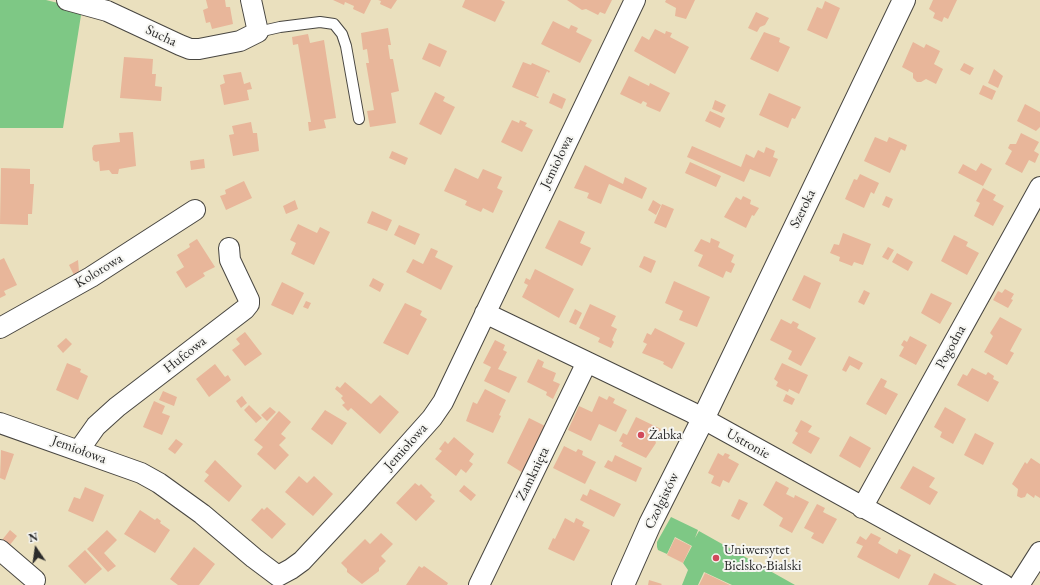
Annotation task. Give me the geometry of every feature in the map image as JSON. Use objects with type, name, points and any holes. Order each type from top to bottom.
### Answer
[{"type":"street","name":"Sucha","points":[[67,0],[107,11],[190,49],[198,49],[240,41],[258,32]]},
{"type":"street","points":[[251,0],[258,32]]},
{"type":"street","name":"Jemiołowa","points":[[0,423],[141,473],[159,483],[202,514],[282,580],[302,561],[432,418],[443,402],[635,0]]},
{"type":"street","name":"Szeroka","points":[[703,419],[904,0]]},
{"type":"street","name":"Pogodna","points":[[862,508],[1040,187]]},
{"type":"street","name":"Kolorowa","points":[[0,328],[91,276],[195,210]]},
{"type":"street","name":"Hufcowa","points":[[79,450],[96,426],[118,407],[245,309],[249,304],[249,300],[230,260],[229,248]]},
{"type":"street","name":"Ustronie","points":[[485,314],[703,419],[1004,585]]},
{"type":"street","name":"Zamknięta","points":[[479,585],[587,362]]},
{"type":"street","name":"Czołgistów","points":[[624,585],[650,524],[703,419]]},
{"type":"street","points":[[0,550],[35,580]]},
{"type":"street","points":[[1019,585],[1040,552]]},
{"type":"lane","name":"Sucha","points":[[258,32],[280,27],[320,22],[334,24],[342,34],[344,40],[359,119]]},
{"type":"green space","points":[[0,0],[46,0],[82,9],[63,128],[0,128]]},
{"type":"green space","name":"Uniwersytet Bielsko-Bialski","points":[[671,517],[698,530],[695,538],[699,531],[795,585],[732,585],[704,572],[698,585],[682,585],[688,570],[683,563],[692,546],[675,537],[667,554],[658,550],[657,547],[657,542]]},
{"type":"building","points":[[206,0],[225,0],[226,7],[230,7],[233,24],[212,29],[210,22],[206,23],[203,10],[208,8]]},
{"type":"building","points":[[333,0],[371,0],[364,14],[353,9],[354,6],[345,2],[344,5]]},
{"type":"building","points":[[378,0],[397,0],[391,9],[380,4],[381,1]]},
{"type":"building","points":[[465,0],[501,0],[505,2],[495,22],[462,7]]},
{"type":"building","points":[[567,0],[612,0],[605,14],[600,12],[598,15],[586,9],[582,10]]},
{"type":"building","points":[[666,0],[695,0],[686,19],[675,16],[676,8],[665,2]]},
{"type":"building","points":[[933,0],[957,0],[948,19],[944,17],[942,22],[933,18],[935,13],[929,9]]},
{"type":"building","points":[[825,1],[840,8],[827,39],[807,30],[817,7],[822,9]]},
{"type":"building","points":[[756,12],[769,18],[765,25],[760,27],[757,32],[748,28]]},
{"type":"building","points":[[553,21],[569,29],[571,25],[578,28],[576,32],[592,40],[580,63],[541,44]]},
{"type":"building","points":[[388,28],[391,45],[388,45],[390,59],[393,59],[399,91],[391,93],[396,123],[370,127],[367,111],[374,110],[366,63],[369,63],[367,49],[363,50],[361,33]]},
{"type":"building","points":[[655,29],[665,34],[666,31],[672,33],[670,37],[689,47],[675,74],[634,51],[642,36],[649,40]]},
{"type":"building","points":[[764,32],[780,38],[779,42],[790,47],[778,72],[750,59]]},
{"type":"building","points":[[308,34],[310,43],[324,40],[336,118],[324,120],[326,128],[309,131],[308,122],[311,122],[298,44],[293,45],[292,37]]},
{"type":"building","points":[[913,42],[924,48],[926,44],[940,51],[934,64],[943,69],[936,84],[926,79],[921,82],[917,82],[913,78],[913,73],[902,67]]},
{"type":"building","points":[[429,43],[447,51],[440,67],[422,59]]},
{"type":"building","points":[[124,57],[153,59],[152,74],[156,74],[155,86],[162,87],[161,101],[120,98]]},
{"type":"building","points":[[523,62],[531,65],[532,63],[550,71],[549,73],[547,71],[536,96],[539,97],[538,98],[512,87]]},
{"type":"building","points":[[964,63],[974,68],[970,75],[960,70]]},
{"type":"building","points":[[994,69],[1003,76],[998,88],[988,83]]},
{"type":"building","points":[[241,72],[244,84],[250,82],[252,89],[247,90],[249,100],[224,105],[220,85],[225,83],[223,75]]},
{"type":"building","points":[[629,76],[649,86],[650,83],[670,93],[660,112],[646,106],[647,103],[643,101],[641,104],[620,94]]},
{"type":"building","points":[[983,85],[996,91],[992,100],[979,94]]},
{"type":"building","points":[[435,92],[445,97],[443,101],[455,107],[441,135],[419,124]]},
{"type":"building","points":[[553,93],[566,99],[562,109],[549,103]]},
{"type":"building","points":[[769,93],[801,107],[795,119],[792,118],[788,128],[759,115]]},
{"type":"building","points":[[715,100],[726,105],[722,113],[712,109]]},
{"type":"building","points":[[1025,104],[1040,112],[1040,127],[1036,131],[1017,121]]},
{"type":"building","points":[[710,111],[725,118],[720,128],[705,121]]},
{"type":"building","points":[[512,120],[519,123],[520,120],[527,123],[525,126],[533,130],[522,152],[501,142]]},
{"type":"building","points":[[251,122],[253,133],[257,133],[259,151],[233,156],[229,135],[234,134],[232,126]]},
{"type":"building","points":[[133,132],[136,166],[119,169],[118,174],[112,174],[109,170],[100,171],[99,161],[96,162],[93,160],[92,148],[94,145],[120,142],[119,133]]},
{"type":"building","points":[[1021,133],[1039,142],[1034,151],[1039,154],[1035,163],[1029,160],[1022,173],[1005,164],[1012,151],[1008,148],[1010,144],[1016,144]]},
{"type":"building","points":[[875,137],[887,142],[889,137],[907,145],[905,151],[901,149],[890,173],[864,161]]},
{"type":"building","points":[[692,146],[741,167],[746,154],[754,158],[758,150],[764,153],[766,147],[775,151],[773,157],[778,159],[770,177],[750,169],[744,182],[687,157]]},
{"type":"building","points":[[392,151],[408,158],[405,165],[389,158]]},
{"type":"building","points":[[204,159],[205,168],[191,170],[190,161]]},
{"type":"building","points":[[690,162],[721,176],[716,187],[685,173]]},
{"type":"building","points":[[981,163],[992,169],[983,186],[958,173],[963,164],[976,171]]},
{"type":"building","points":[[585,165],[623,184],[625,177],[647,188],[642,199],[609,184],[601,204],[587,198],[589,193],[574,188]]},
{"type":"building","points":[[1,168],[30,169],[30,184],[34,184],[32,214],[28,214],[28,225],[0,224]]},
{"type":"building","points":[[455,168],[478,179],[483,169],[502,177],[497,188],[503,191],[493,213],[483,208],[481,212],[465,205],[467,201],[444,191]]},
{"type":"building","points":[[860,174],[879,183],[874,194],[871,192],[864,208],[845,199],[854,179],[857,180]]},
{"type":"building","points":[[244,181],[252,198],[226,210],[220,196],[226,194],[225,190]]},
{"type":"building","points":[[983,188],[996,195],[993,200],[1004,206],[993,226],[974,216],[980,203],[976,201]]},
{"type":"building","points":[[743,196],[751,200],[750,204],[759,208],[754,216],[752,215],[746,228],[724,217],[736,197],[741,200]]},
{"type":"building","points":[[886,196],[893,199],[889,208],[882,205]]},
{"type":"building","points":[[295,200],[298,209],[286,214],[283,206]]},
{"type":"building","points":[[653,200],[661,205],[656,215],[648,210]]},
{"type":"building","points":[[662,204],[674,209],[666,228],[654,223]]},
{"type":"building","points":[[372,211],[392,220],[387,231],[367,223]]},
{"type":"building","points":[[559,220],[585,232],[580,243],[591,248],[582,266],[545,248]]},
{"type":"building","points":[[298,224],[317,233],[320,227],[330,232],[314,265],[291,254],[296,243],[290,240]]},
{"type":"building","points":[[399,225],[420,234],[415,245],[394,235]]},
{"type":"building","points":[[843,233],[871,244],[863,265],[854,262],[852,266],[839,261],[840,257],[830,253],[834,244],[839,245]]},
{"type":"building","points":[[954,235],[968,242],[966,246],[979,253],[967,275],[941,261]]},
{"type":"building","points":[[711,238],[720,242],[718,247],[734,255],[731,262],[735,264],[731,273],[726,271],[723,278],[698,266],[703,255],[694,251],[701,239],[710,243]]},
{"type":"building","points":[[197,239],[215,267],[203,273],[205,276],[186,288],[176,272],[184,267],[177,255],[190,247],[189,244]]},
{"type":"building","points":[[888,247],[894,250],[888,260],[882,257]]},
{"type":"building","points":[[431,248],[438,251],[435,257],[453,266],[441,290],[406,272],[413,259],[423,264]]},
{"type":"building","points":[[897,253],[913,262],[908,271],[892,262]]},
{"type":"building","points":[[644,256],[656,261],[651,273],[639,267]]},
{"type":"building","points":[[4,258],[17,285],[4,291],[6,295],[0,298],[0,260]]},
{"type":"building","points":[[78,260],[79,272],[74,275],[69,265]]},
{"type":"building","points":[[535,269],[574,289],[559,318],[522,297],[528,285],[524,283],[526,278],[530,280]]},
{"type":"building","points":[[804,275],[821,283],[810,309],[792,300]]},
{"type":"building","points":[[373,278],[384,284],[380,292],[369,286]]},
{"type":"building","points":[[674,281],[710,297],[697,327],[679,320],[683,311],[665,303]]},
{"type":"building","points":[[282,282],[304,293],[293,315],[271,305]]},
{"type":"building","points":[[1005,289],[1014,294],[1011,299],[1013,300],[1008,308],[993,300],[998,291],[1002,293]]},
{"type":"building","points":[[864,290],[870,293],[864,305],[858,302]]},
{"type":"building","points":[[931,293],[952,303],[940,324],[921,313]]},
{"type":"building","points":[[306,301],[311,303],[308,309],[303,307]]},
{"type":"building","points":[[405,303],[422,311],[420,315],[427,319],[408,355],[383,343]]},
{"type":"building","points":[[590,304],[616,316],[611,326],[617,329],[612,340],[614,342],[611,348],[598,342],[600,338],[579,328]]},
{"type":"building","points":[[575,309],[582,313],[576,325],[569,322]]},
{"type":"building","points":[[1000,317],[1022,329],[1010,351],[1014,353],[1007,365],[984,352],[993,336],[990,333]]},
{"type":"building","points":[[781,319],[791,324],[793,321],[799,324],[797,328],[816,338],[801,366],[788,359],[792,351],[770,340]]},
{"type":"building","points":[[655,328],[685,343],[672,369],[663,364],[664,362],[642,353],[647,344],[643,342],[647,333],[651,335]]},
{"type":"building","points":[[245,332],[262,354],[245,366],[232,350],[240,344],[236,339]]},
{"type":"building","points":[[910,336],[927,345],[916,365],[899,356],[904,347],[901,345],[904,340],[907,342]]},
{"type":"building","points":[[66,338],[72,344],[63,353],[57,346]]},
{"type":"building","points":[[495,340],[505,345],[503,350],[507,352],[498,369],[517,377],[509,393],[484,381],[491,367],[483,363]]},
{"type":"building","points":[[849,356],[863,363],[859,370],[850,365],[846,372],[842,370]]},
{"type":"building","points":[[538,359],[544,362],[542,367],[556,373],[553,381],[560,384],[553,399],[546,395],[547,392],[527,382]]},
{"type":"building","points":[[67,363],[81,369],[80,372],[88,376],[78,400],[56,390]]},
{"type":"building","points":[[782,363],[808,375],[799,394],[789,389],[788,392],[776,386],[778,382],[774,379]]},
{"type":"building","points":[[215,364],[225,377],[228,375],[231,380],[209,397],[196,379]]},
{"type":"building","points":[[972,368],[986,375],[988,372],[994,376],[993,379],[999,382],[988,402],[957,385],[963,374],[967,376]]},
{"type":"building","points":[[881,378],[887,381],[884,387],[898,394],[886,415],[866,404]]},
{"type":"building","points":[[345,382],[371,404],[380,395],[399,412],[380,434],[351,408],[348,411],[342,405],[345,403],[341,398],[343,396],[335,389],[337,386],[340,388]]},
{"type":"building","points":[[485,389],[506,400],[499,415],[501,416],[493,433],[466,421],[473,402],[477,404]]},
{"type":"building","points":[[163,391],[177,397],[174,406],[159,400]]},
{"type":"building","points":[[786,394],[795,399],[792,405],[783,401]]},
{"type":"building","points":[[242,396],[247,403],[241,408],[236,401]]},
{"type":"building","points":[[599,396],[607,400],[609,396],[615,399],[613,403],[627,410],[616,432],[599,424],[591,441],[568,430],[579,406],[592,412]]},
{"type":"building","points":[[154,401],[165,406],[162,413],[170,416],[162,435],[143,427]]},
{"type":"building","points":[[249,405],[262,418],[256,423],[244,410]]},
{"type":"building","points":[[270,407],[276,412],[267,421],[261,415]]},
{"type":"building","points":[[945,407],[966,419],[953,444],[940,437],[942,432],[934,427]]},
{"type":"building","points":[[325,410],[347,423],[332,445],[311,429]]},
{"type":"building","points":[[279,411],[291,422],[281,434],[286,438],[279,445],[289,455],[275,470],[257,454],[263,447],[254,440]]},
{"type":"building","points":[[636,417],[661,429],[655,440],[656,443],[646,458],[621,446],[623,443],[619,441],[623,433],[627,435]]},
{"type":"building","points":[[529,418],[545,426],[523,473],[507,463]]},
{"type":"building","points":[[801,420],[812,426],[808,432],[820,438],[811,454],[792,443],[798,433],[795,431]]},
{"type":"building","points":[[975,433],[994,443],[983,465],[964,455]]},
{"type":"building","points":[[850,436],[871,448],[860,468],[839,456]]},
{"type":"building","points":[[454,437],[474,454],[469,461],[473,464],[466,473],[461,469],[456,476],[435,459],[442,451],[439,449],[445,441],[448,444]]},
{"type":"building","points":[[176,439],[183,444],[175,454],[168,449]]},
{"type":"building","points":[[564,446],[576,452],[578,449],[583,451],[582,455],[596,462],[585,484],[553,468]]},
{"type":"building","points":[[1,450],[14,454],[5,480],[0,478]]},
{"type":"building","points":[[718,453],[723,456],[725,453],[730,455],[728,458],[739,464],[729,483],[723,480],[720,487],[711,483],[714,476],[708,473]]},
{"type":"building","points":[[615,455],[642,468],[636,482],[604,467],[608,460],[612,462]]},
{"type":"building","points":[[1031,458],[1040,464],[1040,498],[1035,495],[1034,498],[1027,493],[1025,497],[1021,498],[1017,496],[1018,489],[1012,484],[1025,462],[1027,464]]},
{"type":"building","points":[[215,460],[242,486],[229,502],[204,481],[209,475],[205,472]]},
{"type":"building","points":[[913,466],[935,478],[929,487],[938,492],[930,505],[900,488]]},
{"type":"building","points":[[299,476],[307,483],[314,476],[333,494],[313,516],[285,492]]},
{"type":"building","points":[[776,481],[789,488],[786,494],[794,498],[795,495],[809,502],[792,533],[779,526],[783,518],[763,505]]},
{"type":"building","points":[[415,483],[419,486],[421,484],[432,495],[430,497],[435,501],[416,521],[396,503]]},
{"type":"building","points":[[464,485],[476,495],[471,501],[459,491]]},
{"type":"building","points":[[85,487],[104,495],[93,522],[68,511],[74,497],[80,499]]},
{"type":"building","points":[[590,489],[621,504],[614,517],[580,500],[583,494],[587,496]]},
{"type":"building","points":[[739,499],[748,503],[739,520],[731,516]]},
{"type":"building","points":[[817,504],[825,508],[823,512],[837,519],[823,544],[811,538],[814,533],[804,528]]},
{"type":"building","points":[[267,507],[286,524],[272,539],[251,520],[262,508],[264,510]]},
{"type":"building","points":[[140,510],[155,520],[157,518],[161,521],[160,523],[170,530],[155,553],[124,534]]},
{"type":"building","points":[[565,518],[574,523],[576,518],[584,522],[582,526],[590,530],[574,561],[548,549],[553,538],[555,539]]},
{"type":"building","points":[[10,530],[17,536],[9,546],[2,540]]},
{"type":"building","points":[[107,530],[117,540],[104,553],[116,566],[108,572],[87,549]]},
{"type":"building","points":[[381,533],[393,544],[381,556],[386,561],[379,568],[379,571],[362,584],[347,572],[347,569],[341,563],[365,539],[370,544]]},
{"type":"building","points":[[871,533],[881,538],[878,543],[897,554],[899,549],[911,555],[899,579],[857,557],[863,546],[856,543],[860,536],[866,540]]},
{"type":"building","points":[[675,538],[691,546],[683,563],[667,555]]},
{"type":"building","points":[[194,547],[215,564],[199,585],[178,585],[170,579]]},
{"type":"building","points":[[85,550],[102,569],[85,584],[68,566]]},
{"type":"building","points":[[419,566],[422,568],[424,566],[448,583],[447,585],[406,585]]},
{"type":"building","points":[[705,573],[730,585],[699,585]]},
{"type":"building","points":[[934,573],[957,585],[928,585]]},
{"type":"building","points":[[649,580],[662,584],[648,585]]},
{"type":"place","name":"Żabka","points":[[641,435]]},
{"type":"place","name":"Uniwersytet Bielsko-Bialski","points":[[716,558]]}]
